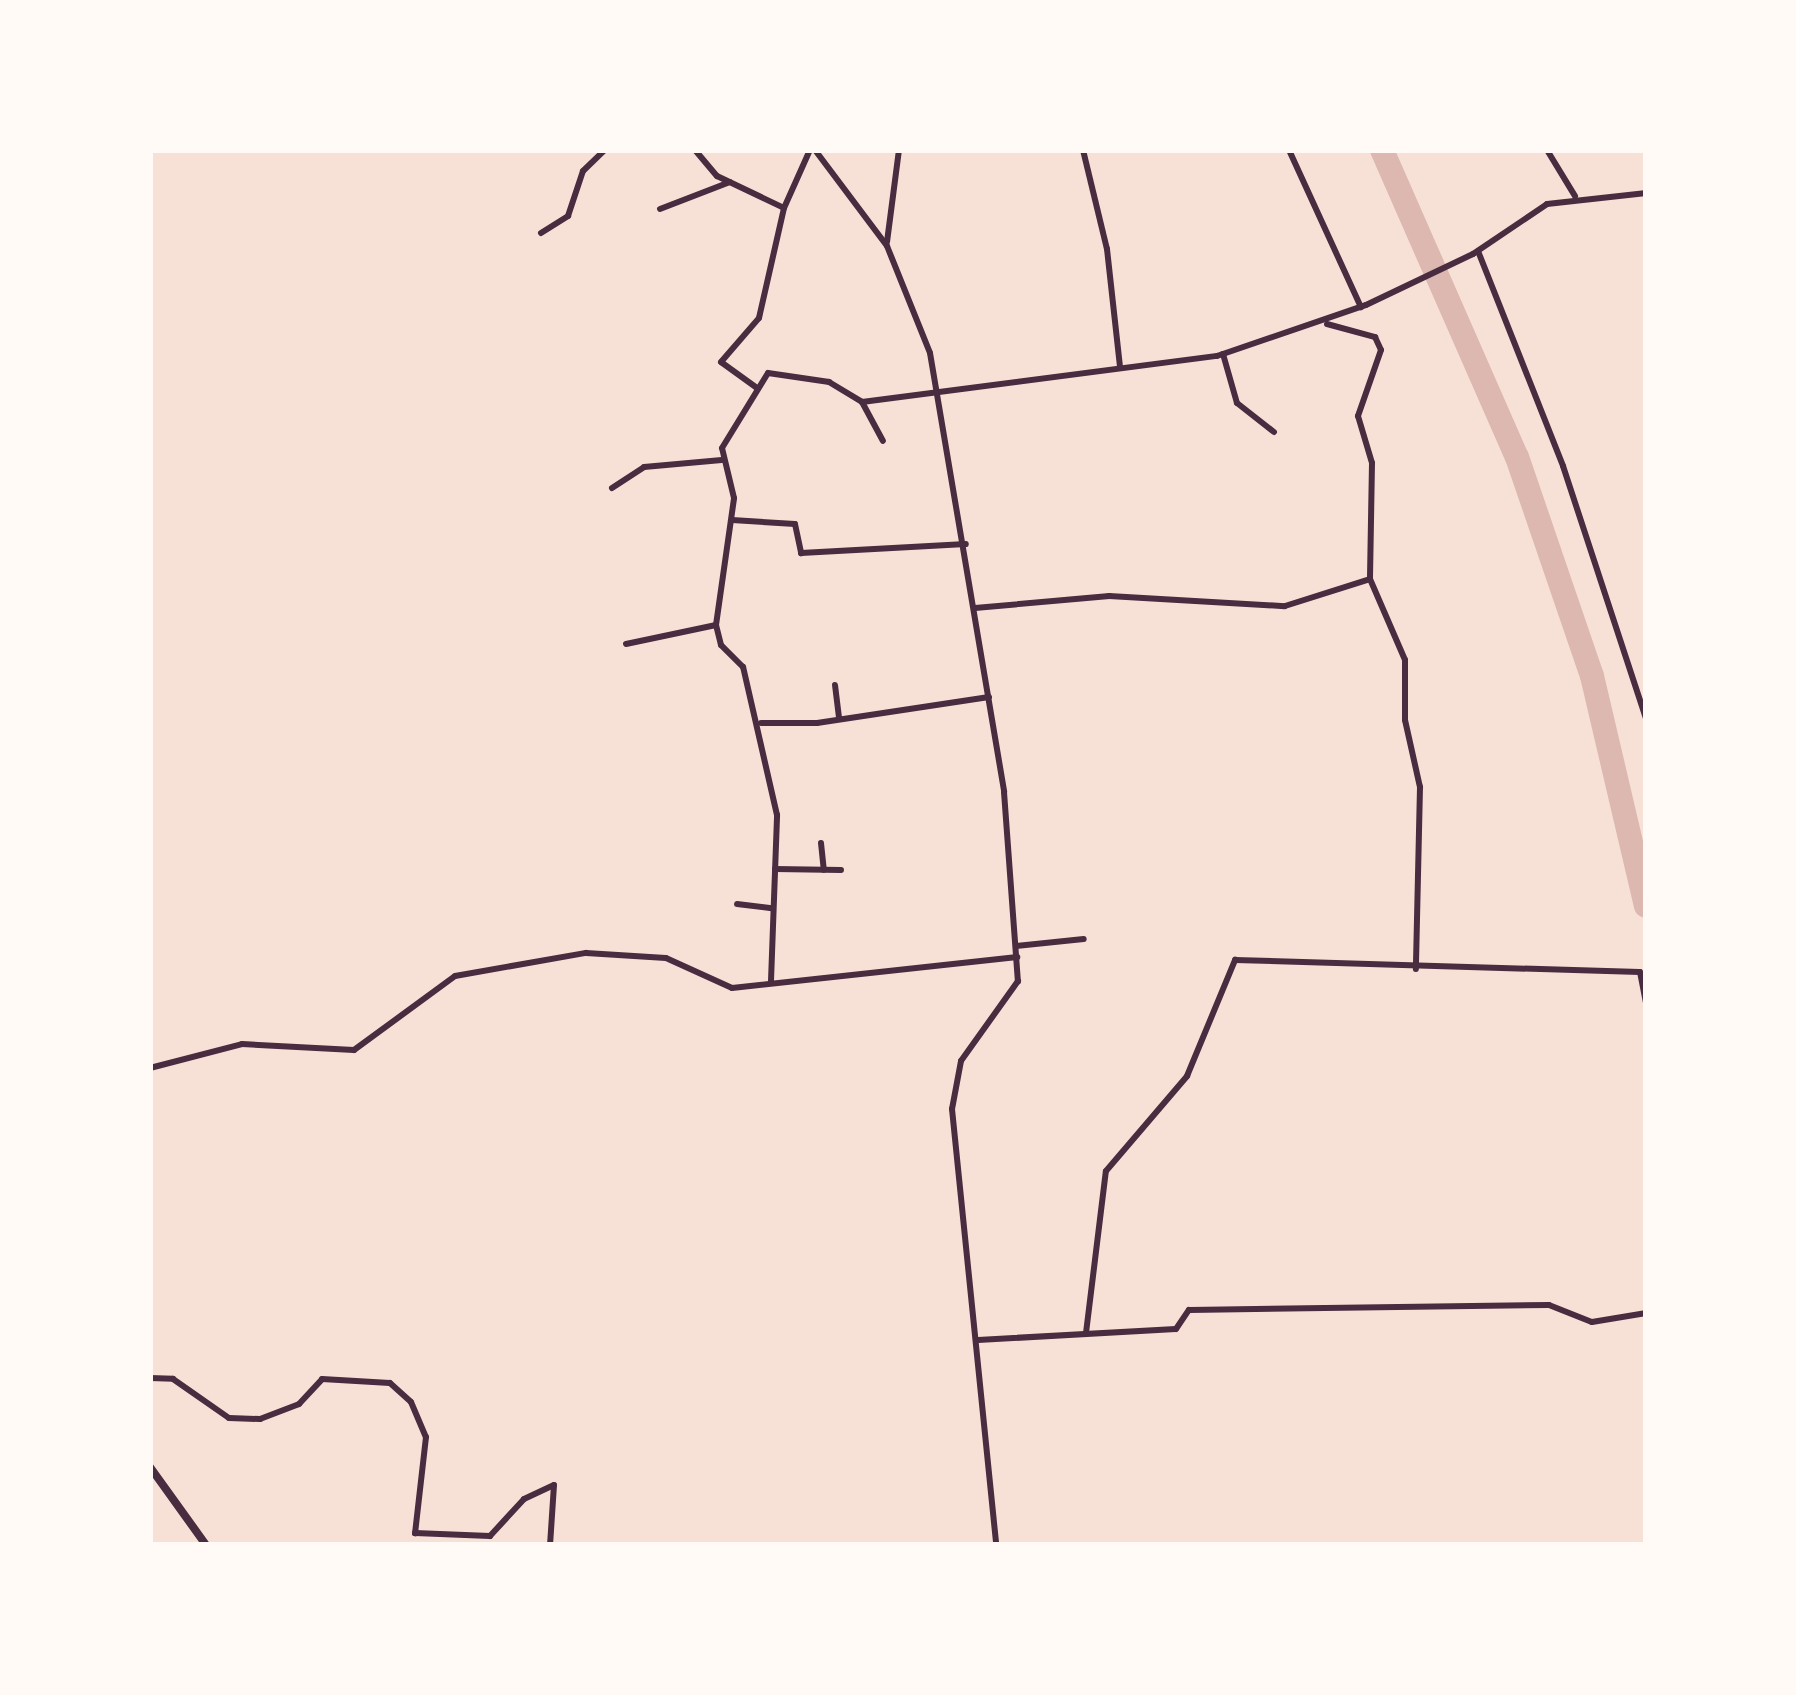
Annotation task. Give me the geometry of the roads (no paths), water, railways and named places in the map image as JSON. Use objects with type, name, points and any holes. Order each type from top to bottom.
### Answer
[{"type":"street","points":[[541,233],[568,216],[583,171],[604,150]]},
{"type":"street","points":[[694,150],[730,182],[784,208]]},
{"type":"street","points":[[757,388],[721,362],[759,318],[784,208],[812,150],[887,245],[940,388],[989,697],[1016,946],[1016,991],[961,1061],[952,1109],[995,1545]]},
{"type":"street","points":[[887,245],[899,150]]},
{"type":"street","points":[[1083,150],[1107,250],[1120,366]]},
{"type":"street","points":[[1288,150],[1364,306]]},
{"type":"street","points":[[1547,150],[1576,196]]},
{"type":"street","points":[[660,209],[730,182]]},
{"type":"street","points":[[862,402],[1223,353],[1364,306],[1475,253],[1547,204],[1576,196],[1646,193]]},
{"type":"street","points":[[1475,253],[1563,466],[1646,718]]},
{"type":"street","points":[[1323,323],[1354,328],[1381,350],[1358,416],[1372,463],[1370,579],[1405,661],[1405,720],[1420,788],[1416,969]]},
{"type":"street","points":[[1223,353],[1238,404],[1274,432]]},
{"type":"street","points":[[771,981],[777,815],[761,723],[743,667],[722,645],[716,625],[732,520],[722,460],[725,438],[757,388],[777,370],[829,382],[862,402],[883,441]]},
{"type":"street","points":[[612,488],[644,467],[722,460]]},
{"type":"street","points":[[732,520],[795,524],[801,553],[966,544]]},
{"type":"street","points":[[975,608],[1109,596],[1285,606],[1370,579]]},
{"type":"street","points":[[626,644],[716,625]]},
{"type":"street","points":[[835,685],[839,719]]},
{"type":"street","points":[[761,723],[839,719],[989,697]]},
{"type":"street","points":[[821,844],[824,871]]},
{"type":"street","points":[[776,869],[842,870]]},
{"type":"street","points":[[737,904],[772,908]]},
{"type":"street","points":[[1016,946],[1084,939]]},
{"type":"street","points":[[150,1068],[242,1044],[354,1049],[382,1024],[404,1020],[422,994],[455,976],[586,952],[666,958],[732,988],[1017,957]]},
{"type":"street","points":[[1086,1333],[1106,1172],[1187,1076],[1235,960],[1416,969],[1640,972],[1646,1004]]},
{"type":"street","points":[[977,1340],[1176,1329],[1189,1310],[1549,1305],[1592,1322],[1646,1313]]},
{"type":"street","points":[[150,1378],[173,1379],[229,1418],[260,1419],[299,1404],[322,1379],[390,1383],[411,1402],[426,1437],[415,1533],[490,1536],[524,1499],[554,1485],[550,1545]]},
{"type":"street","points":[[150,1467],[206,1545]]},
{"type":"waterway","points":[[1382,150],[1517,457],[1592,676],[1646,906]]}]
